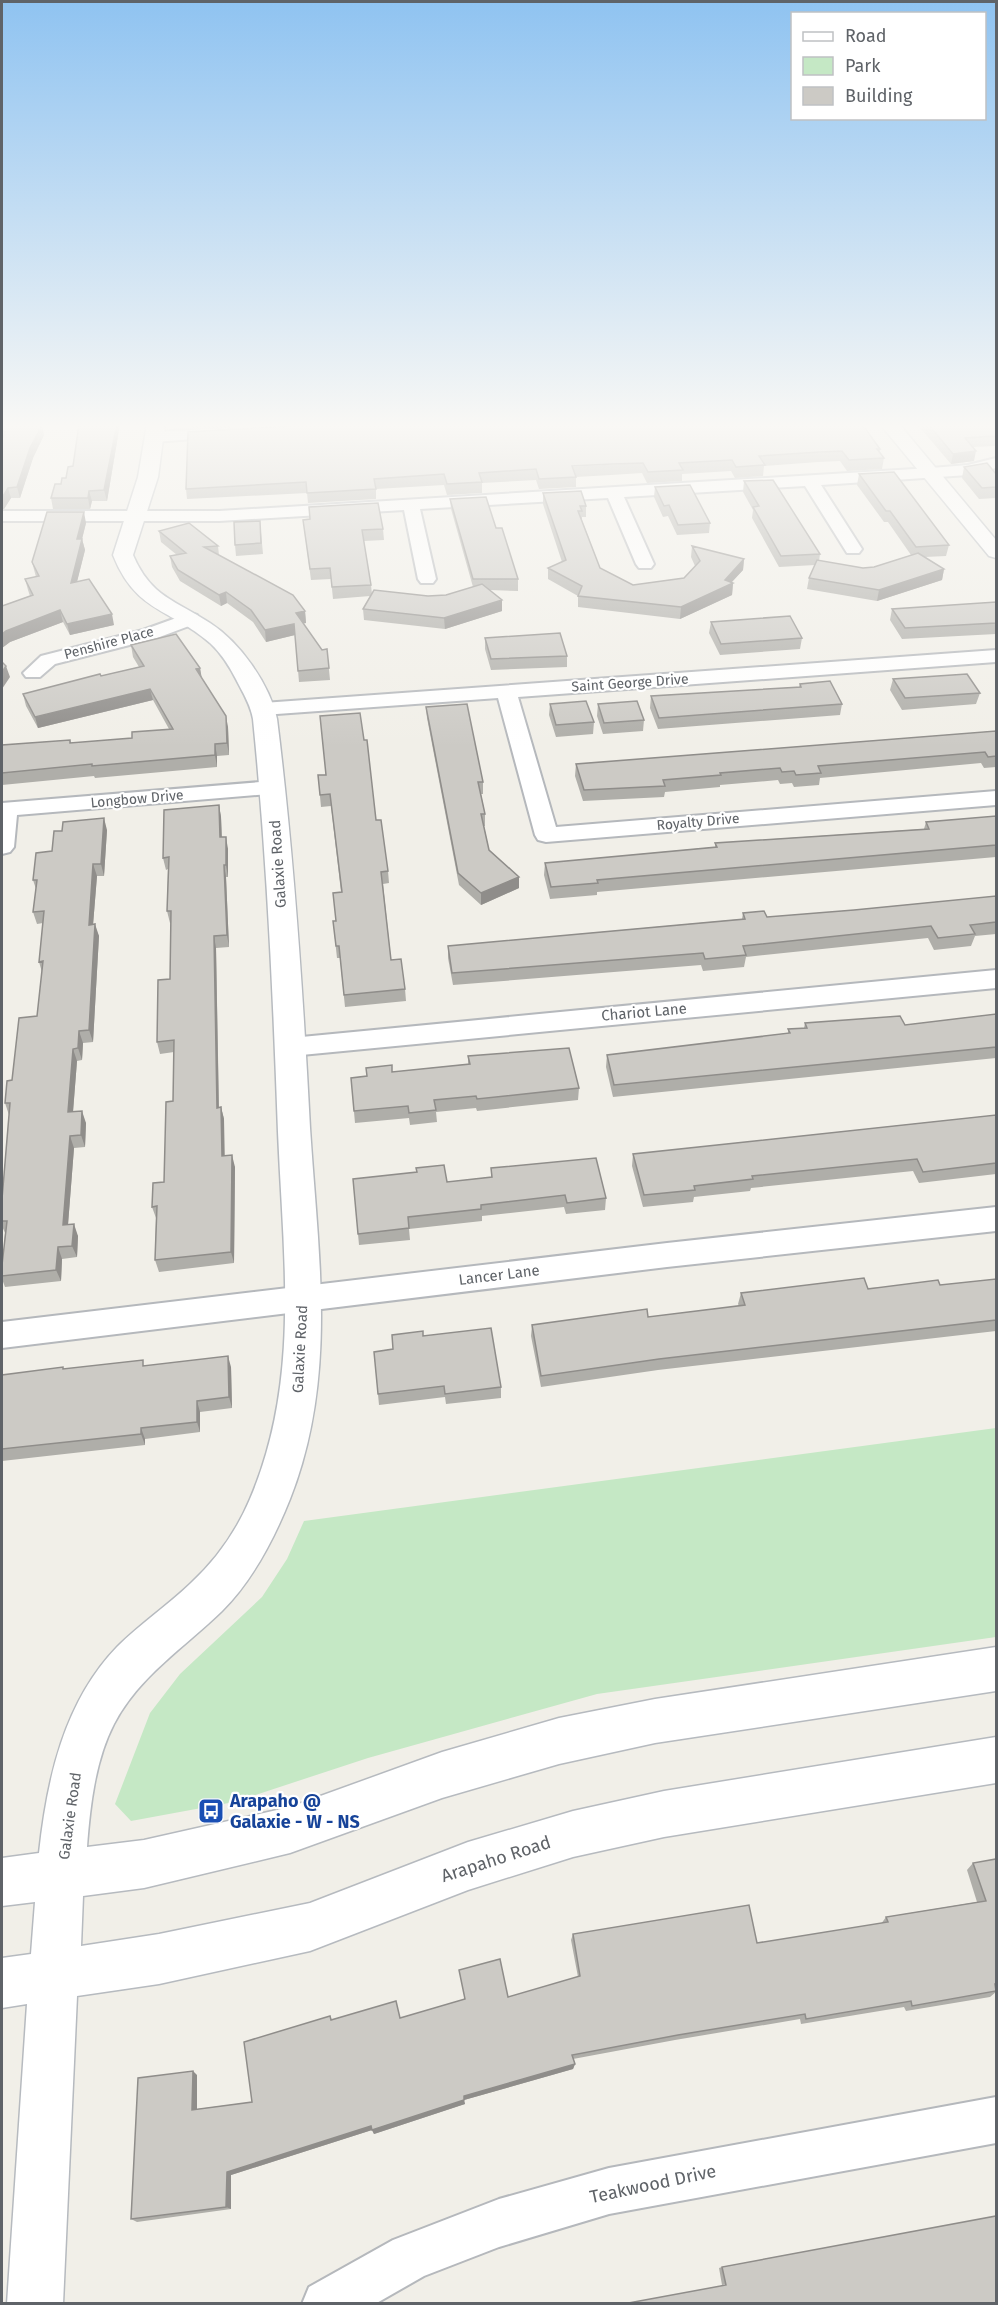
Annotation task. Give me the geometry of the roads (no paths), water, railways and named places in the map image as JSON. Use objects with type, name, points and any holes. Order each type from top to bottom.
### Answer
[{"type":"street","name":"Galaxie Road","points":[[35,2304],[54,1976],[65,1826],[72,1780],[84,1740],[98,1708],[118,1678],[147,1646],[209,1595],[233,1566],[253,1533],[272,1493],[292,1433],[301,1381],[303,1298],[291,1047],[273,788],[262,709],[231,651],[210,632],[148,596],[134,582],[123,555],[130,532]]},
{"type":"street","points":[[417,532],[427,579]]},
{"type":"street","points":[[631,532],[645,564]]},
{"type":"street","points":[[842,532],[853,549]]},
{"type":"street","points":[[979,532],[996,552]]},
{"type":"street","name":"Penshire Place","points":[[33,673],[48,660],[150,634],[190,619]]},
{"type":"street","name":"Saint George Drive","points":[[262,709],[996,656]]},
{"type":"street","name":"Royalty Drive","points":[[507,693],[546,835],[996,798]]},
{"type":"street","name":"Longbow Drive","points":[[4,810],[273,788]]},
{"type":"street","points":[[2,847],[4,810]]},
{"type":"street","name":"Chariot Lane","points":[[291,1047],[996,979]]},
{"type":"street","name":"Lancer Lane","points":[[2,1335],[303,1298],[996,1219]]},
{"type":"street","points":[[2,1882],[144,1864],[290,1830],[442,1775],[559,1741],[655,1721],[996,1669]]},
{"type":"street","name":"Arapaho Road","points":[[2,1983],[159,1959],[310,1927],[468,1866],[573,1834],[664,1814],[996,1760]]},
{"type":"street","name":"Teakwood Drive","points":[[326,2304],[410,2257],[499,2223],[609,2191],[996,2120]]},
{"type":"place","name":"Arapaho @ Galaxie - W - NS","points":[[211,1811]]}]
